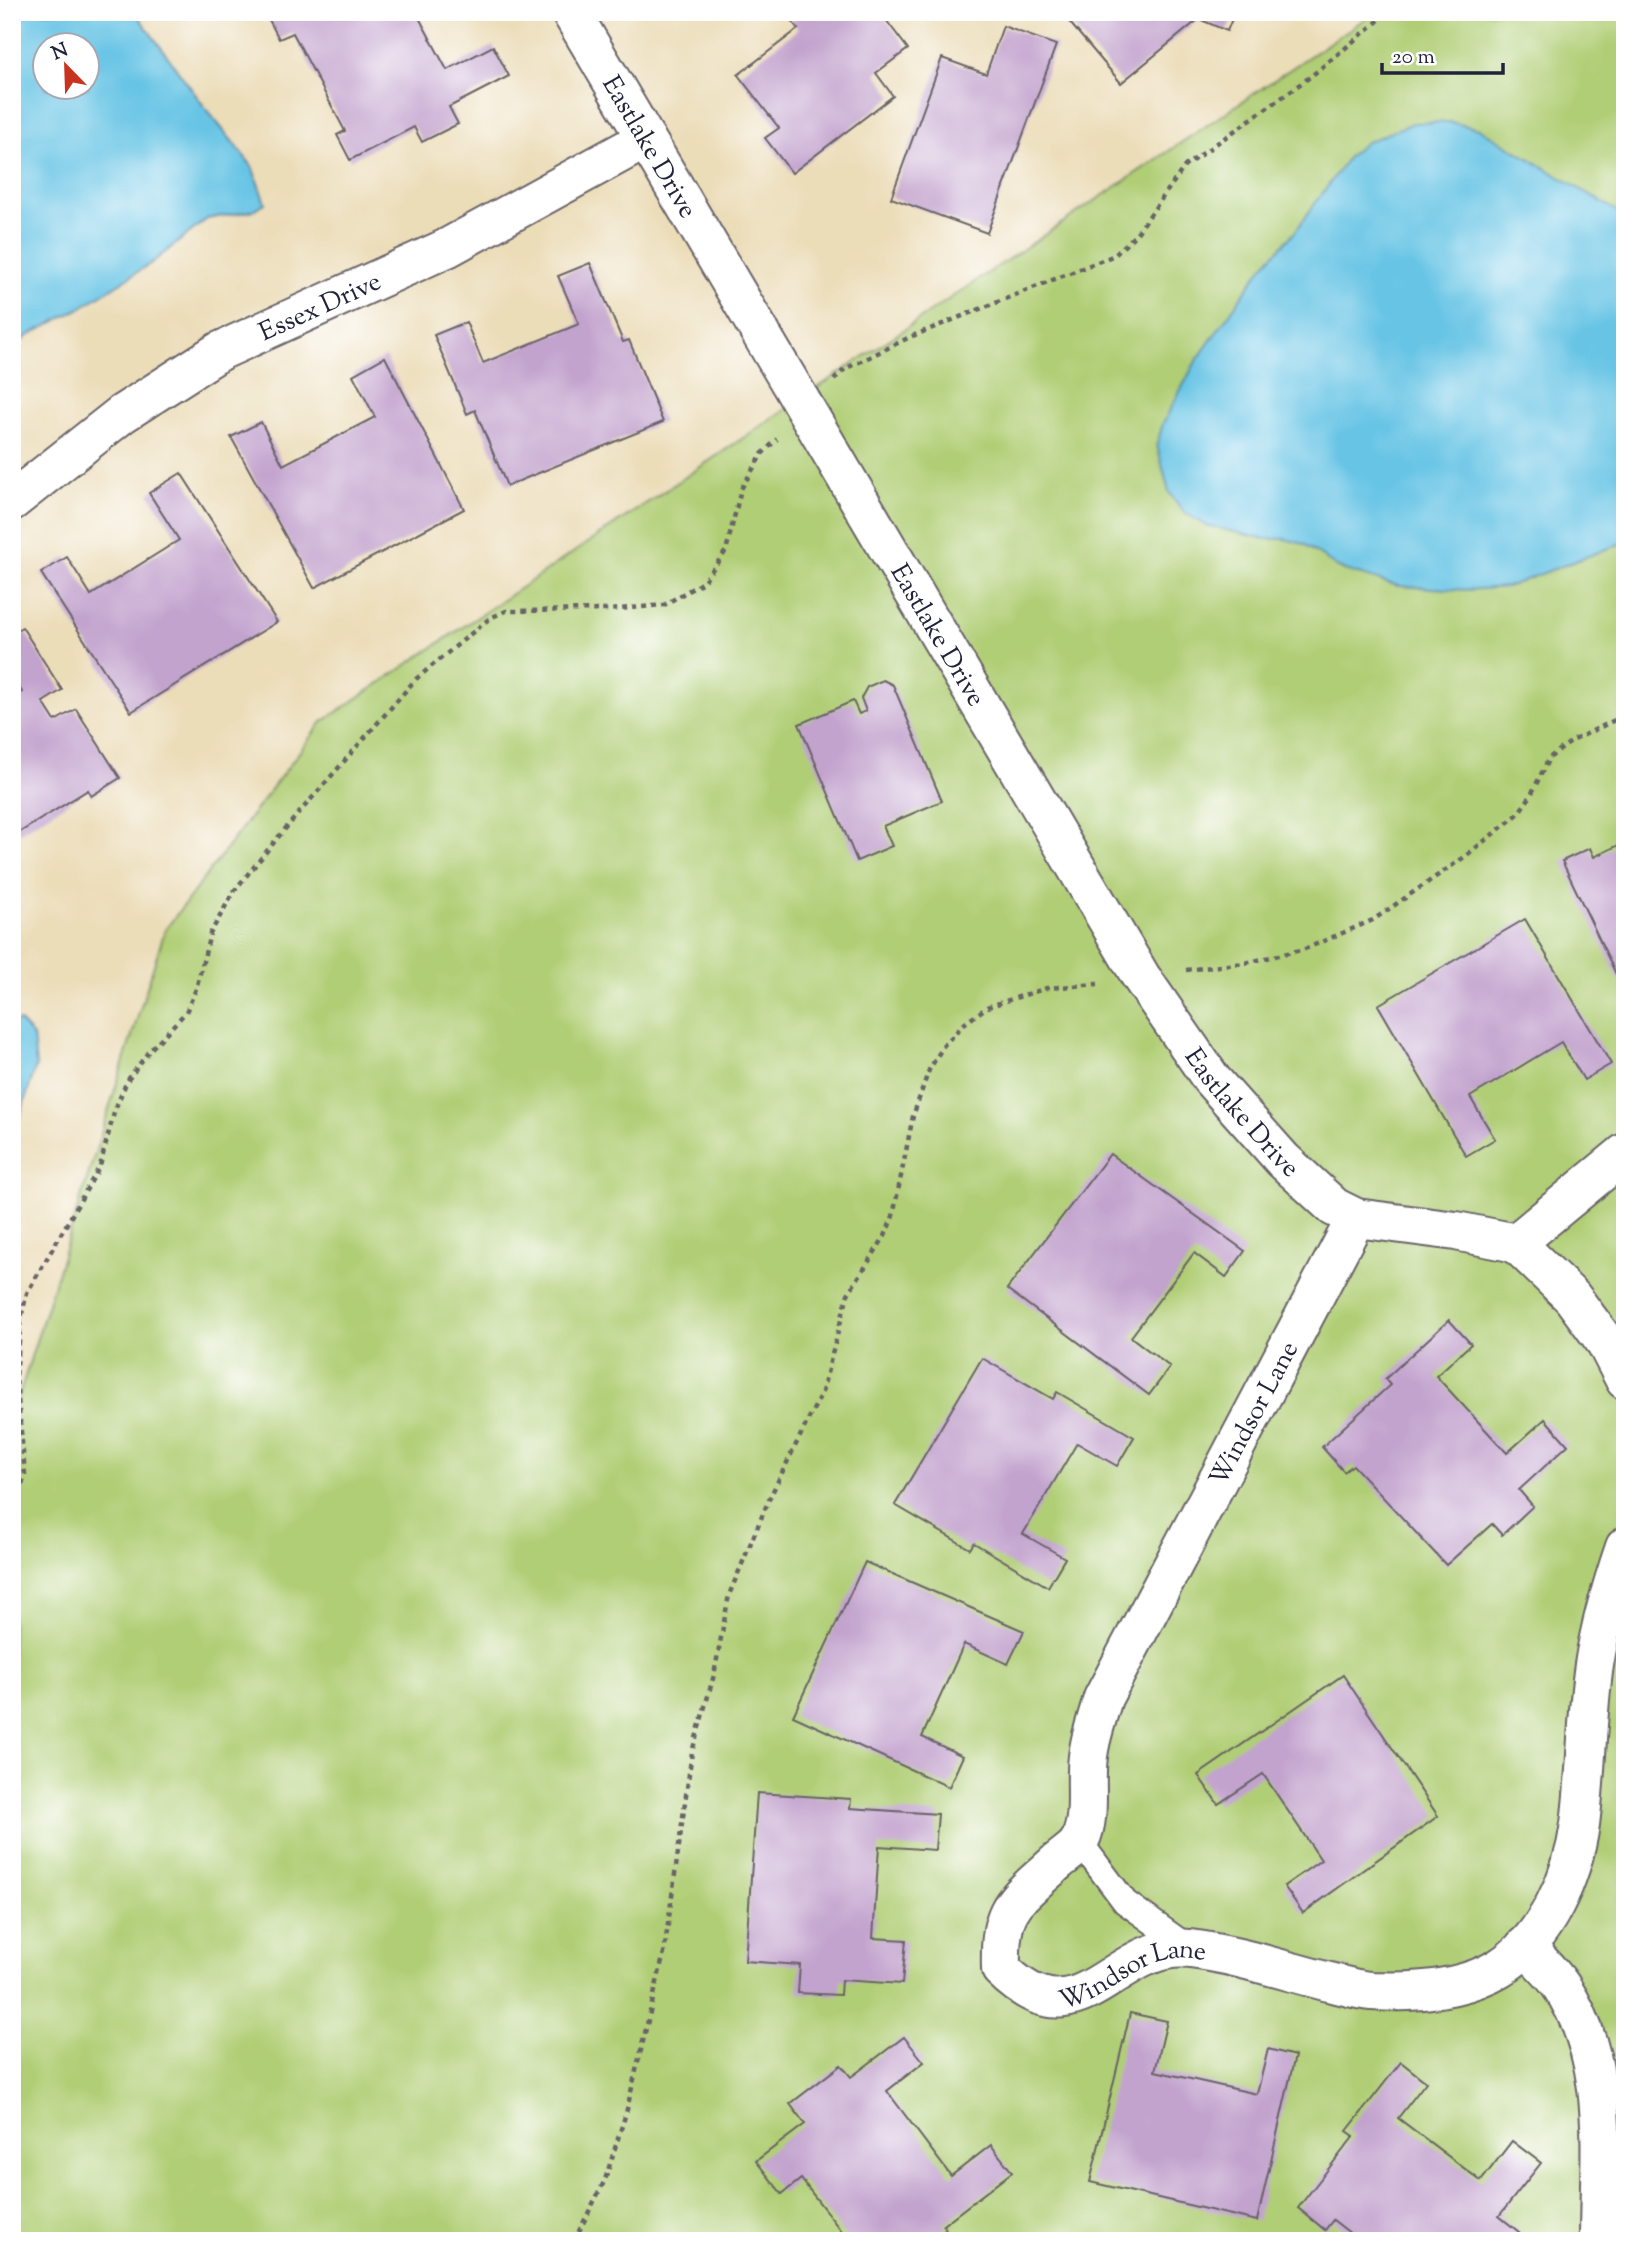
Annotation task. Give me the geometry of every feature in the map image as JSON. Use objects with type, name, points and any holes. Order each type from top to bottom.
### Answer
[{"type":"street","name":"Eastlake Drive","points":[[571,12],[1140,977],[1212,1080],[1256,1130],[1334,1207],[1356,1218]]},
{"type":"street","name":"Essex Drive","points":[[12,501],[122,414],[220,351],[447,248],[646,139]]},
{"type":"street","points":[[1516,1243],[1625,1153]]},
{"type":"street","points":[[1356,1218],[1456,1231],[1516,1243],[1572,1297],[1605,1343],[1625,1380]]},
{"type":"street","name":"Windsor Lane","points":[[1356,1218],[1103,1698],[1091,1738],[1087,1770],[1088,1801],[1080,1842],[1025,1887],[1009,1911],[1000,1940],[1001,1969],[1022,1990],[1049,1998],[1077,1996],[1103,1985],[1124,1966],[1154,1952],[1189,1948],[1368,1991],[1419,1992],[1451,1985],[1499,1968],[1525,1946],[1556,1901],[1571,1861],[1580,1825],[1594,1664],[1625,1547]]},
{"type":"street","points":[[1525,1946],[1564,1992],[1586,2035],[1595,2063],[1600,2093],[1599,2241]]},
{"type":"lane","points":[[1080,1842],[1125,1902],[1189,1948]]},
{"type":"path","points":[[12,1523],[24,1474],[16,1378],[21,1318],[27,1293],[100,1166],[115,1109],[127,1081],[149,1051],[186,1012],[196,989],[210,934],[234,891],[285,828],[416,679],[490,618],[506,611],[608,610],[664,605],[703,582],[726,551],[741,489],[762,454],[845,369],[910,337],[1115,255],[1137,233],[1185,166],[1310,77],[1389,12]]},
{"type":"path","points":[[574,2241],[605,2180],[626,2113],[664,1953],[692,1752],[715,1675],[729,1595],[769,1497],[822,1392],[848,1294],[885,1236],[892,1216],[914,1116],[929,1070],[944,1045],[964,1024],[987,1007],[1047,988],[1079,987],[1245,962],[1305,949],[1373,920],[1463,858],[1517,815],[1530,797],[1549,758],[1572,741],[1625,715]]},
{"type":"green space","points":[[1375,12],[1625,12],[1625,2241],[12,2241],[12,1418],[165,930],[322,722]]},
{"type":"water","points":[[12,12],[135,12],[252,166],[265,203],[251,211],[207,219],[153,262],[79,309],[29,335],[12,349]]},
{"type":"water","points":[[1450,122],[1480,129],[1625,216],[1625,542],[1507,587],[1467,590],[1398,586],[1338,568],[1304,544],[1285,539],[1264,539],[1205,525],[1184,512],[1169,492],[1157,445],[1163,423],[1195,363],[1263,266],[1294,233],[1349,156],[1366,142],[1413,123]]},
{"type":"water","points":[[19,1021],[33,1036],[36,1066],[12,1141],[12,1022]]},
{"type":"building","points":[[265,12],[416,12],[447,70],[493,46],[509,76],[449,107],[458,124],[422,142],[414,127],[350,160],[337,135],[345,131],[293,33],[279,39]]},
{"type":"building","points":[[880,12],[908,49],[876,73],[893,96],[792,173],[765,138],[779,128],[738,75],[798,29],[786,14]]},
{"type":"building","points":[[1071,12],[1235,12],[1227,31],[1199,19],[1121,83],[1065,17]]},
{"type":"building","points":[[1003,26],[1056,45],[987,233],[891,198],[942,58],[986,74]]},
{"type":"building","points":[[590,263],[623,342],[629,340],[663,422],[507,486],[475,410],[467,414],[434,335],[466,322],[483,363],[579,324],[558,276]]},
{"type":"building","points":[[385,357],[464,509],[314,588],[231,437],[261,422],[283,465],[375,417],[353,375]]},
{"type":"building","points":[[181,473],[277,622],[131,712],[41,573],[67,557],[91,595],[179,540],[149,493]]},
{"type":"building","points":[[22,627],[62,690],[43,702],[55,721],[76,709],[120,778],[91,796],[88,790],[12,837],[12,698],[22,692],[12,676],[12,633]]},
{"type":"building","points":[[883,680],[893,685],[942,801],[883,826],[892,846],[857,861],[799,724],[853,701],[859,714],[866,711],[861,698],[867,687]]},
{"type":"building","points":[[1625,842],[1625,993],[1562,861],[1590,848],[1594,857]]},
{"type":"building","points":[[1525,919],[1611,1064],[1584,1080],[1561,1042],[1470,1097],[1495,1139],[1466,1156],[1378,1005]]},
{"type":"building","points":[[1110,1154],[1245,1251],[1226,1277],[1194,1253],[1131,1337],[1170,1367],[1149,1395],[1007,1289]]},
{"type":"building","points":[[1449,1320],[1471,1344],[1436,1376],[1507,1453],[1545,1419],[1568,1445],[1519,1490],[1533,1506],[1502,1535],[1492,1524],[1446,1565],[1353,1465],[1344,1472],[1322,1447],[1390,1385],[1385,1379]]},
{"type":"building","points":[[982,1358],[1053,1399],[1057,1392],[1134,1437],[1117,1466],[1077,1443],[1023,1534],[1065,1558],[1048,1587],[974,1543],[970,1549],[895,1505]]},
{"type":"building","points":[[865,1562],[1024,1631],[1008,1664],[964,1644],[922,1737],[963,1756],[949,1787],[793,1716]]},
{"type":"building","points":[[1343,1675],[1438,1816],[1303,1913],[1284,1886],[1321,1860],[1263,1774],[1218,1804],[1198,1775]]},
{"type":"building","points":[[757,1793],[851,1799],[850,1808],[938,1814],[935,1850],[879,1846],[873,1938],[906,1940],[902,1984],[841,1980],[840,1995],[798,1993],[800,1965],[745,1961]]},
{"type":"building","points":[[1130,2013],[1167,2021],[1155,2071],[1257,2094],[1268,2049],[1295,2056],[1257,2221],[1090,2182]]},
{"type":"building","points":[[904,2037],[924,2062],[887,2091],[951,2176],[991,2145],[1012,2172],[943,2225],[946,2229],[930,2241],[849,2241],[801,2179],[782,2194],[756,2161],[805,2124],[790,2104],[841,2065],[851,2077]]},
{"type":"building","points":[[1401,2062],[1426,2082],[1398,2118],[1481,2181],[1512,2141],[1541,2163],[1499,2216],[1519,2232],[1513,2241],[1360,2241],[1333,2220],[1325,2230],[1298,2208],[1354,2136],[1347,2131]]}]
